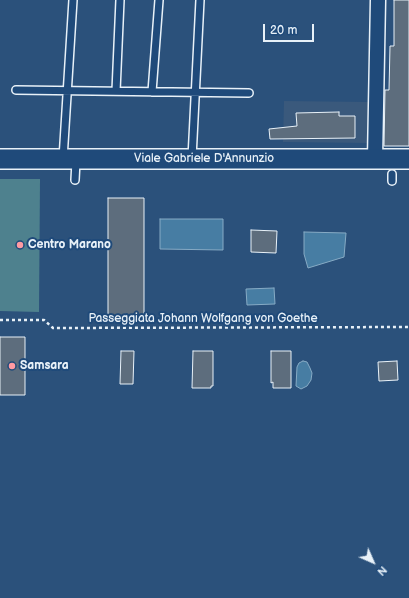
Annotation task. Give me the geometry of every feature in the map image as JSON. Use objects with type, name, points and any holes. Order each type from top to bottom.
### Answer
[{"type":"street","points":[[375,159],[378,0]]},
{"type":"street","name":"Viale Gabriele D'Annunzio","points":[[0,159],[409,159]]},
{"type":"lane","points":[[73,0],[67,91],[69,159],[74,180]]},
{"type":"lane","points":[[116,92],[120,0]]},
{"type":"lane","points":[[152,92],[159,0]]},
{"type":"lane","points":[[192,159],[200,0]]},
{"type":"lane","points":[[16,90],[248,93]]},
{"type":"path","name":"Passeggiata Johann Wolfgang von Goethe","points":[[0,320],[44,320],[53,328],[409,327]]},
{"type":"shaded area","points":[[284,101],[368,102],[368,143],[283,142]]},
{"type":"shaded area","points":[[160,219],[223,219],[223,250],[160,249]]},
{"type":"shaded area","points":[[304,232],[346,233],[344,257],[308,268],[304,254]]},
{"type":"shaded area","points":[[274,288],[275,304],[247,305],[246,289]]},
{"type":"shaded area","points":[[303,361],[307,362],[312,373],[311,380],[307,386],[301,389],[296,386],[297,367],[299,363]]},
{"type":"green space","name":"Centro Marano","points":[[0,179],[40,179],[39,312],[0,311]]},
{"type":"building","points":[[394,0],[409,0],[409,146],[384,146],[385,90],[389,90],[390,46],[394,46]]},
{"type":"building","points":[[339,112],[339,116],[355,116],[355,138],[270,139],[269,129],[297,126],[296,113]]},
{"type":"building","points":[[108,198],[144,198],[144,322],[108,322]]},
{"type":"building","points":[[251,230],[277,231],[276,253],[251,252]]},
{"type":"building","name":"Samsara","points":[[0,337],[25,337],[25,395],[0,395]]},
{"type":"building","points":[[121,351],[134,351],[133,384],[120,384]]},
{"type":"building","points":[[193,351],[213,351],[213,386],[211,386],[211,388],[192,388]]},
{"type":"building","points":[[271,351],[291,351],[291,388],[273,388],[273,382],[271,383]]},
{"type":"building","points":[[397,361],[398,380],[379,381],[378,362]]},
{"type":"place","name":"Centro Marano","points":[[20,245]]},
{"type":"place","name":"Samsara","points":[[12,366]]}]
